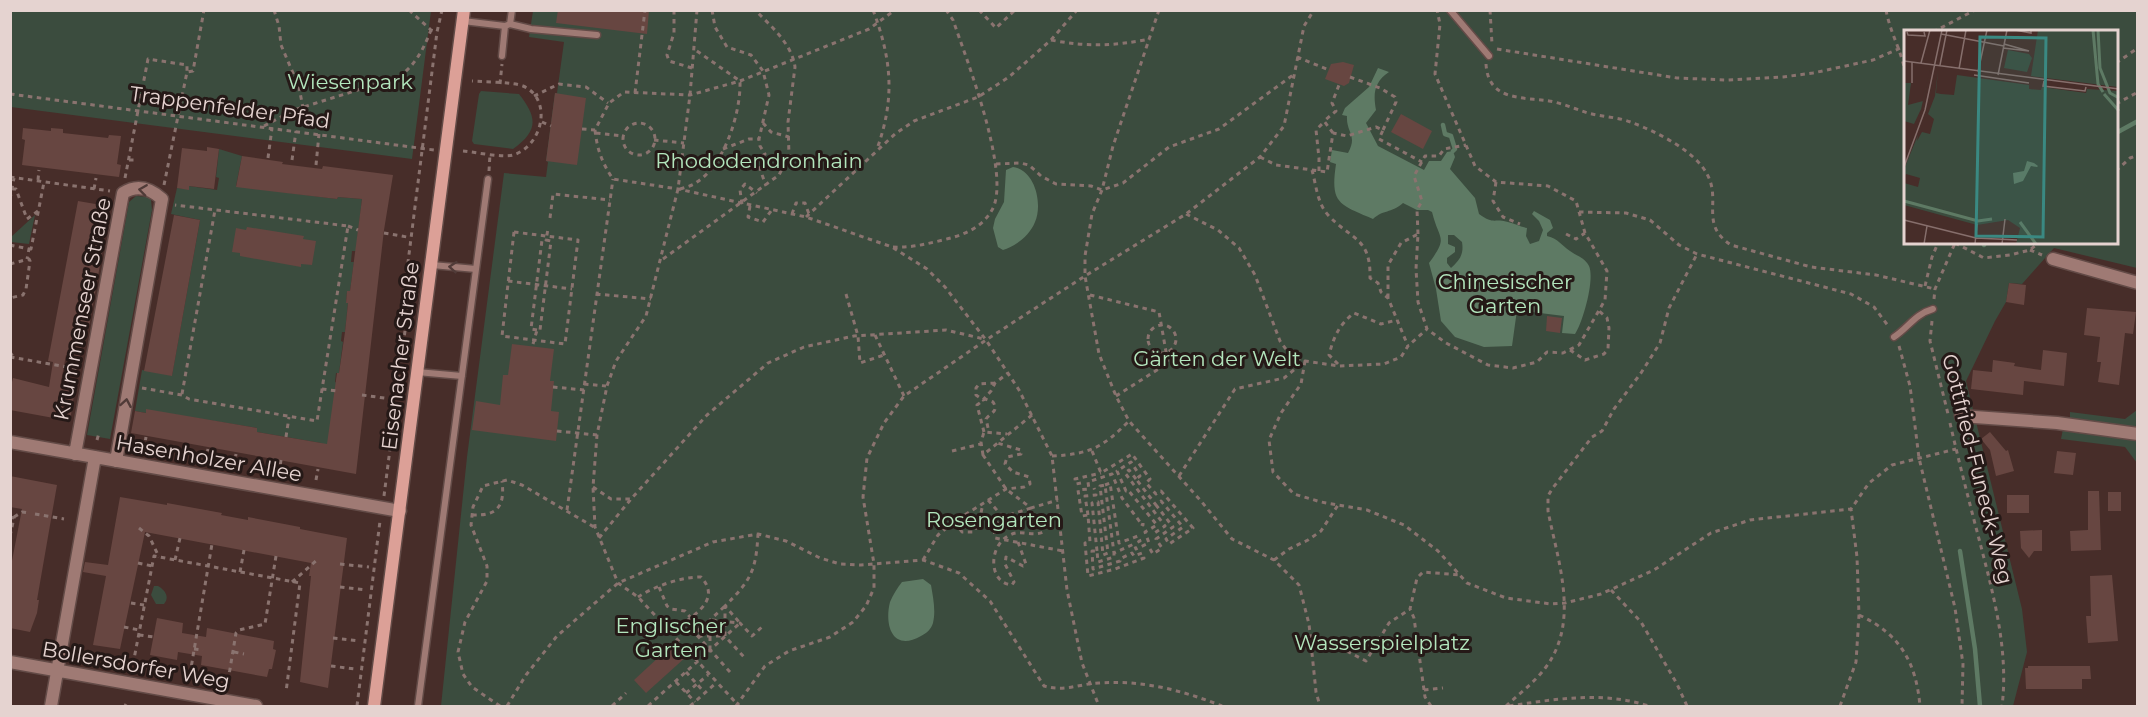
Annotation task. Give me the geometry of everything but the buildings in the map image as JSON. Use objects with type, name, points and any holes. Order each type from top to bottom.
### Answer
[{"type":"street","name":"Eisenacher Straße","points":[[374,706],[463,16]]},
{"type":"street","name":"Krummenseer Straße","points":[[75,454],[123,193],[129,189],[143,188],[153,191],[161,201]]},
{"type":"street","points":[[116,461],[161,201]]},
{"type":"street","points":[[2053,259],[2138,283]]},
{"type":"street","points":[[1961,416],[2057,423],[2138,434]]},
{"type":"street","name":"Hasenholzer Allee","points":[[10,442],[400,511]]},
{"type":"street","points":[[51,706],[95,457]]},
{"type":"street","name":"Bollersdorfer Weg","points":[[10,662],[256,706]]},
{"type":"lane","points":[[502,56],[512,10]]},
{"type":"lane","points":[[1450,10],[1490,56]]},
{"type":"lane","points":[[463,16],[531,29],[597,35]]},
{"type":"lane","points":[[418,706],[488,178]]},
{"type":"lane","points":[[431,265],[476,269]]},
{"type":"lane","points":[[1894,337],[1922,312],[1933,309]]},
{"type":"lane","points":[[416,372],[462,376]]},
{"type":"path","points":[[187,72],[193,71],[204,10]]},
{"type":"path","points":[[274,10],[279,26],[280,45],[299,87],[303,108]]},
{"type":"path","points":[[409,10],[431,30],[437,32]]},
{"type":"path","points":[[357,706],[406,323],[403,280],[437,32],[442,10]]},
{"type":"path","points":[[635,93],[645,10]]},
{"type":"path","points":[[674,10],[674,33],[667,55],[669,62],[692,68]]},
{"type":"path","points":[[697,10],[690,95],[678,189],[652,300],[646,316],[616,361],[607,386],[597,435],[593,487],[595,527],[618,583],[638,597],[737,706],[765,666],[789,651],[830,637],[853,622],[866,606],[874,588],[874,564],[863,497],[867,458],[884,423],[904,396],[1085,276],[1186,214],[1260,157],[1284,126],[1304,26],[1314,10]]},
{"type":"path","points":[[711,10],[715,27],[727,47],[751,54],[763,71],[769,95],[759,139],[765,154],[757,160],[766,186]]},
{"type":"path","points":[[661,260],[766,186],[779,175],[789,155],[788,122],[795,67],[794,58],[779,34],[755,10]]},
{"type":"path","points":[[873,10],[887,60],[890,85],[889,107],[876,152]]},
{"type":"path","points":[[567,510],[613,179],[602,164],[595,132],[609,103],[624,92],[690,95],[740,81],[869,30],[896,10]]},
{"type":"path","points":[[892,247],[911,248],[960,236],[981,225],[993,208],[997,189],[996,164],[978,97],[953,20],[946,10]]},
{"type":"path","points":[[979,10],[996,28],[1015,10]]},
{"type":"path","points":[[808,216],[896,134],[914,122],[978,97],[1009,77],[1051,40],[1077,10]]},
{"type":"path","points":[[1159,10],[1113,146],[1102,190],[1092,214],[1085,256],[1085,276],[1099,354],[1129,421],[1232,539],[1274,560],[1299,585],[1310,624],[1316,692],[1320,706]]},
{"type":"path","points":[[1437,10],[1440,24],[1435,74],[1466,145],[1475,166],[1496,182],[1548,186],[1575,201],[1585,233],[1607,271],[1605,300],[1579,345],[1570,350],[1563,353],[1547,352],[1537,362],[1513,368],[1488,365],[1446,343],[1427,329],[1418,302],[1417,210],[1422,201],[1414,176],[1425,156],[1439,156],[1444,149],[1466,145]]},
{"type":"path","points":[[1490,10],[1492,48],[1677,78],[1727,80],[1798,75],[1872,60],[1904,46]]},
{"type":"path","points":[[1886,10],[1892,37],[1902,55],[1904,66]]},
{"type":"path","points":[[1937,30],[1975,10]]},
{"type":"path","points":[[262,127],[303,108],[399,77],[411,68],[421,54],[431,30]]},
{"type":"path","points":[[1051,40],[1095,46],[1150,39]]},
{"type":"path","points":[[2118,62],[2138,48]]},
{"type":"path","points":[[694,49],[740,81]]},
{"type":"path","points":[[500,84],[502,56]]},
{"type":"path","points":[[1490,56],[1486,65],[1487,76],[1493,86],[1504,94],[1525,100],[1550,101],[1591,114],[1624,119],[1653,131],[1700,163],[1709,176],[1715,229],[1720,238],[1731,244],[1811,267],[1876,275],[1935,289]]},
{"type":"path","points":[[1297,57],[1329,70]]},
{"type":"path","points":[[10,199],[12,178],[123,193],[148,59],[187,65],[161,201],[348,226],[358,230]]},
{"type":"path","points":[[996,164],[1029,165],[1041,176],[1056,184],[1091,186],[1102,190],[1123,183],[1169,147],[1219,129],[1293,75]]},
{"type":"path","points":[[1350,77],[1380,88],[1395,97],[1396,102],[1379,139],[1422,162]]},
{"type":"path","points":[[463,151],[512,155],[527,147],[538,133],[542,122],[541,111],[534,96],[522,86],[472,81]]},
{"type":"path","points":[[678,189],[698,182],[711,170],[723,149],[735,118],[740,97],[740,81]]},
{"type":"path","points":[[534,96],[559,84],[586,87],[609,103]]},
{"type":"path","points":[[1319,171],[1316,130],[1336,111],[1332,103],[1340,85]]},
{"type":"path","points":[[2118,103],[2138,92]]},
{"type":"path","name":"Trappenfelder Pfad","points":[[10,93],[446,151]]},
{"type":"path","points":[[542,122],[551,126]]},
{"type":"path","points":[[1324,122],[1333,133],[1347,136],[1376,127],[1383,130]]},
{"type":"path","points":[[763,123],[771,132],[789,137]]},
{"type":"path","points":[[643,124],[651,130],[654,140],[648,152],[634,154],[626,149],[624,136],[629,127],[643,124]]},
{"type":"path","points":[[268,158],[272,128]]},
{"type":"path","points":[[582,129],[624,136]]},
{"type":"path","points":[[292,160],[296,131]]},
{"type":"path","points":[[1260,157],[1276,165],[1327,172],[1333,133]]},
{"type":"path","points":[[316,165],[319,135]]},
{"type":"path","points":[[723,149],[749,139],[759,139]]},
{"type":"path","points":[[654,140],[684,143]]},
{"type":"path","points":[[488,178],[490,154]]},
{"type":"path","points":[[2118,169],[2130,158],[2138,155]]},
{"type":"path","points":[[129,160],[135,160]]},
{"type":"path","points":[[168,164],[176,165]]},
{"type":"path","points":[[38,181],[39,170]]},
{"type":"path","points":[[1312,170],[1321,205],[1365,248],[1370,263],[1370,278],[1378,283],[1381,292],[1388,298]]},
{"type":"path","points":[[94,189],[96,177]]},
{"type":"path","points":[[613,179],[678,189],[750,206],[808,216],[892,247],[927,269],[945,287],[1008,373],[1052,456],[1067,590],[1082,663],[1099,706]]},
{"type":"path","points":[[10,298],[23,295],[26,289],[30,261],[27,259],[44,182]]},
{"type":"path","points":[[1496,182],[1493,201],[1503,217],[1520,224]]},
{"type":"path","points":[[742,204],[740,190],[745,184],[757,193]]},
{"type":"path","points":[[12,189],[16,189],[27,219],[39,211]]},
{"type":"path","points":[[550,218],[553,194],[610,200]]},
{"type":"path","points":[[792,214],[796,203],[806,203],[808,216]]},
{"type":"path","points":[[750,206],[748,217],[763,222],[772,210]]},
{"type":"path","points":[[182,395],[215,210]]},
{"type":"path","points":[[1579,212],[1626,213],[1650,220],[1679,245],[1697,254],[1851,294],[1874,307],[1899,347],[1910,386],[1919,458],[1955,608],[1963,664],[1962,706]]},
{"type":"path","points":[[1186,214],[1218,230],[1239,248],[1255,275],[1280,341],[1288,352],[1305,361],[1340,366],[1384,364],[1401,357],[1408,346],[1427,329]]},
{"type":"path","points":[[129,386],[316,422],[348,226]]},
{"type":"path","points":[[547,238],[548,229]]},
{"type":"path","points":[[514,232],[547,238],[578,240],[565,344],[502,336],[514,232]]},
{"type":"path","points":[[384,233],[407,237]]},
{"type":"path","points":[[1566,234],[1576,239],[1585,233]]},
{"type":"path","points":[[1408,346],[1388,298],[1388,265],[1401,243],[1418,234]]},
{"type":"path","points":[[537,330],[531,329],[542,240],[547,238]]},
{"type":"path","points":[[533,345],[537,330],[540,330],[546,286],[551,241],[547,238]]},
{"type":"path","points":[[1925,286],[1938,244]]},
{"type":"path","name":"Gottfried-Funeck-Weg","points":[[1955,244],[1935,289],[1930,341],[1994,596],[2000,630],[2003,706]]},
{"type":"path","points":[[1957,244],[1984,258],[2030,250],[2037,244]]},
{"type":"path","points":[[10,246],[29,249]]},
{"type":"path","points":[[1506,706],[1545,668],[1555,653],[1563,629],[1565,603],[1548,511],[1548,496],[1592,437],[1602,431],[1614,409],[1660,343],[1669,308],[1697,254]]},
{"type":"path","points":[[10,264],[27,259]]},
{"type":"path","points":[[403,280],[420,282]]},
{"type":"path","points":[[508,281],[572,289]]},
{"type":"path","points":[[597,294],[652,300]]},
{"type":"path","points":[[846,294],[858,336],[860,363],[884,355]]},
{"type":"path","points":[[1090,295],[1159,312],[1168,363],[1116,396]]},
{"type":"path","points":[[1570,350],[1585,360],[1604,354],[1608,348],[1610,328],[1607,318],[1599,311]]},
{"type":"path","points":[[1340,366],[1329,355],[1334,335],[1343,322],[1354,313],[1381,324],[1397,320]]},
{"type":"path","points":[[1161,325],[1174,330],[1177,339],[1174,348],[1166,353],[1157,353],[1148,342],[1150,332],[1161,325]]},
{"type":"path","points":[[599,538],[707,415],[768,363],[804,347],[858,336],[946,330],[986,340]]},
{"type":"path","points":[[875,335],[904,396]]},
{"type":"path","points":[[10,352],[12,357],[90,371]]},
{"type":"path","points":[[1179,476],[1235,389],[1284,378],[1305,361]]},
{"type":"path","points":[[1305,361],[1301,384],[1281,413],[1269,440],[1272,472],[1294,494],[1367,510],[1404,525],[1438,551],[1467,583],[1506,598],[1551,604],[1601,594],[1654,570],[1711,533],[1740,523],[1851,509]]},
{"type":"path","points":[[1008,373],[995,383],[991,392],[978,403],[977,411],[984,432],[981,444],[983,455],[1006,489],[1031,508]]},
{"type":"path","points":[[989,432],[986,419],[996,407],[993,402],[983,400],[976,395],[977,385],[995,383]]},
{"type":"path","points":[[584,384],[607,386]]},
{"type":"path","points":[[553,387],[584,390]]},
{"type":"path","points":[[322,389],[337,392]]},
{"type":"path","points":[[362,395],[391,399]]},
{"type":"path","points":[[983,455],[1032,415]]},
{"type":"path","points":[[286,437],[289,417]]},
{"type":"path","points":[[1052,456],[1092,451],[1110,440],[1129,421]]},
{"type":"path","points":[[557,431],[597,435]]},
{"type":"path","points":[[984,432],[1007,434]]},
{"type":"path","points":[[97,440],[99,433]]},
{"type":"path","points":[[144,449],[146,437]]},
{"type":"path","points":[[922,560],[938,535],[955,521],[1006,489],[1024,487],[1030,483],[1030,479],[1013,472],[1005,464],[1007,457],[1021,454],[1021,450],[997,443]]},
{"type":"path","points":[[952,451],[981,444]]},
{"type":"path","points":[[206,460],[208,449]]},
{"type":"path","points":[[1840,706],[1856,662],[1859,615],[1857,557],[1851,509],[1869,483],[1892,465],[1956,449]]},
{"type":"path","points":[[1092,451],[1101,472]]},
{"type":"path","points":[[234,465],[236,454]]},
{"type":"path","points":[[1082,483],[1076,483],[1075,478],[1101,472],[1132,454],[1150,479],[1146,483],[1156,494],[1161,491],[1193,528],[1169,544],[1166,539],[1183,527],[1161,501],[1156,505]]},
{"type":"path","points":[[279,473],[281,460]]},
{"type":"path","points":[[273,472],[274,461]]},
{"type":"path","points":[[1134,544],[1137,549],[1149,543],[1145,532],[1157,525],[1128,490],[1126,491],[1117,471],[1131,462],[1140,476],[1136,479]]},
{"type":"path","points":[[1110,468],[1122,498],[1140,522],[1143,522],[1143,525],[1141,524]]},
{"type":"path","points":[[316,480],[318,469]]},
{"type":"path","points":[[1150,549],[1153,554],[1162,548],[1156,539],[1173,527],[1129,470],[1125,473],[1165,526],[1153,534]]},
{"type":"path","points":[[1088,515],[1082,516],[1078,490],[1089,489],[1088,482],[1112,474]]},
{"type":"path","points":[[500,706],[472,687],[463,674],[458,652],[465,622],[487,581],[487,566],[471,525],[473,507],[483,486],[507,480],[522,485],[595,527]]},
{"type":"path","points":[[472,515],[484,516],[494,512],[501,504],[502,482]]},
{"type":"path","points":[[1105,485],[1114,557],[1098,562],[1092,503],[1098,502],[1103,555],[1108,553],[1100,486],[1110,483],[1119,543],[1138,536],[1140,541],[1114,553]]},
{"type":"path","points":[[593,487],[611,499],[631,499]]},
{"type":"path","points":[[1094,488],[1096,495],[1085,496],[1090,542],[1085,543],[1088,576],[1144,558],[1142,553],[1134,556],[1132,553],[1120,561],[1093,569],[1092,551],[1097,551]]},
{"type":"path","points":[[988,500],[1003,517]]},
{"type":"path","points":[[1058,501],[1003,517],[994,528],[995,538],[1063,551]]},
{"type":"path","points":[[955,521],[963,532],[974,532],[980,519],[983,503]]},
{"type":"path","points":[[1274,560],[1321,531],[1338,505]]},
{"type":"path","points":[[1018,542],[1026,564],[1023,566],[1006,558],[1005,564],[1014,579],[1013,584],[1009,585],[1001,582],[994,565],[994,551],[1002,539],[1015,533],[1036,535],[1043,532],[1043,529],[1023,510]]},
{"type":"path","points":[[10,536],[12,518],[22,512],[29,513]]},
{"type":"path","points":[[35,514],[64,519]]},
{"type":"path","points":[[139,528],[149,536],[159,557]]},
{"type":"path","points":[[730,672],[695,633],[745,586],[755,567],[758,534]]},
{"type":"path","points":[[507,706],[526,675],[557,636],[618,583],[713,543],[758,534],[786,541],[820,558],[840,564],[922,560],[959,573],[990,601],[1044,686],[1060,690],[1090,684],[1137,682],[1173,690],[1222,706]]},
{"type":"path","points":[[175,560],[180,538]]},
{"type":"path","points":[[190,674],[212,544]]},
{"type":"path","points":[[240,572],[244,550]]},
{"type":"path","points":[[133,664],[154,556],[300,584],[286,692]]},
{"type":"path","points":[[228,681],[239,630],[265,624],[276,556]]},
{"type":"path","points":[[292,582],[317,560]]},
{"type":"path","points":[[138,563],[152,566]]},
{"type":"path","points":[[340,564],[369,567]]},
{"type":"path","points":[[1431,706],[1425,697],[1414,618],[1410,609],[1417,578],[1423,572],[1460,575]]},
{"type":"path","points":[[638,597],[658,587],[691,577],[701,577],[710,593],[706,604],[671,633]]},
{"type":"path","points":[[340,586],[366,590]]},
{"type":"path","points":[[658,587],[667,606],[685,611],[690,617]]},
{"type":"path","points":[[1611,590],[1641,622],[1687,706]]},
{"type":"path","points":[[131,603],[144,606]]},
{"type":"path","points":[[725,606],[725,636]]},
{"type":"path","points":[[725,606],[752,636],[763,626]]},
{"type":"path","points":[[1311,645],[1339,647],[1366,661],[1389,623],[1410,609]]},
{"type":"path","points":[[1859,615],[1877,623],[1907,653],[1918,686],[1920,706]]},
{"type":"path","points":[[710,620],[740,623]]},
{"type":"path","points":[[710,620],[710,650]]},
{"type":"path","points":[[710,620],[744,657]]},
{"type":"path","points":[[648,706],[740,623]]},
{"type":"path","points":[[124,627],[153,637]]},
{"type":"path","points":[[697,636],[725,636]]},
{"type":"path","points":[[333,638],[359,641]]},
{"type":"path","points":[[194,649],[203,650]]},
{"type":"path","points":[[233,652],[244,654]]},
{"type":"path","points":[[331,666],[355,669]]},
{"type":"path","points":[[686,672],[705,693]]},
{"type":"path","points":[[686,693],[708,674]]},
{"type":"path","points":[[676,682],[695,702]]},
{"type":"path","points":[[690,706],[716,683]]},
{"type":"path","points":[[1424,690],[1443,688]]},
{"type":"path","points":[[612,706],[626,693]]},
{"type":"path","points":[[1506,706],[1557,699],[1604,697],[1630,700],[1649,706]]},
{"type":"green space","name":"Wiesenpark","points":[[11,10],[431,11],[412,159],[11,107]]},
{"type":"green space","name":"Gärten der Welt","points":[[533,11],[2137,11],[2137,268],[2054,248],[2022,284],[2009,283],[2006,302],[1966,381],[2022,609],[2027,652],[2013,706],[441,706],[467,457],[504,173],[546,177],[555,93],[557,93],[564,42],[529,37]]},
{"type":"green space","points":[[481,91],[519,94],[530,110],[531,130],[513,149],[474,144],[472,141]]},
{"type":"green space","points":[[219,149],[242,156],[236,186],[337,199],[338,197],[362,199],[356,251],[352,251],[351,262],[354,262],[350,291],[347,292],[346,302],[348,303],[345,332],[342,332],[339,373],[336,373],[335,382],[338,383],[330,447],[321,443],[257,432],[257,428],[146,410],[146,413],[135,411],[142,370],[172,375],[200,220],[171,214],[177,188],[189,189],[189,186],[217,190]]},
{"type":"green space","points":[[136,196],[148,197],[151,200],[152,210],[110,439],[87,435],[129,202]]},
{"type":"green space","points":[[35,215],[29,244],[11,242],[11,237]]},
{"type":"green space","points":[[2137,410],[2137,429],[2070,420],[2070,412],[2125,419]]},
{"type":"green space","points":[[2063,429],[2138,440],[2137,463],[2125,447],[2061,439]]},
{"type":"green space","points":[[154,586],[158,586],[165,592],[167,599],[164,604],[156,604],[151,595]]},
{"type":"shaded area","points":[[1378,68],[1389,72],[1378,84],[1375,94],[1376,110],[1366,123],[1378,146],[1424,170],[1429,161],[1441,161],[1447,152],[1453,151],[1455,157],[1450,169],[1475,198],[1479,214],[1491,220],[1527,228],[1526,236],[1530,244],[1539,241],[1543,230],[1539,221],[1532,214],[1534,211],[1550,220],[1553,228],[1547,236],[1557,240],[1587,263],[1590,272],[1589,290],[1585,311],[1575,334],[1562,333],[1564,316],[1517,310],[1512,346],[1484,347],[1455,337],[1441,321],[1429,263],[1441,243],[1432,212],[1417,210],[1403,203],[1373,219],[1352,210],[1340,201],[1334,187],[1336,164],[1330,162],[1332,150],[1348,153],[1352,138],[1347,116],[1342,115],[1345,108],[1369,87]],"holes":[[[1448,235],[1454,235],[1462,242],[1462,253],[1451,268],[1447,263],[1447,258],[1455,252],[1455,247],[1448,244]]]},
{"type":"shaded area","points":[[1013,167],[1021,169],[1032,181],[1037,197],[1037,215],[1033,227],[1026,236],[1003,250],[998,247],[993,228],[1004,202],[1006,170]]},
{"type":"shaded area","points":[[923,579],[931,585],[934,609],[932,625],[925,634],[911,640],[897,639],[888,620],[890,602],[902,582]]},
{"type":"waterway","points":[[2118,132],[2138,121]]},
{"type":"waterway","points":[[1443,125],[1445,134],[1451,136],[1455,149],[1453,151]]},
{"type":"waterway","points":[[1960,551],[1975,649],[1980,706]]},
{"type":"park label","name":"Rhododendronhain","points":[[759,160]]},
{"type":"park label","name":"Chinesischer Garten","points":[[1505,293]]},
{"type":"park label","name":"Rosengarten","points":[[994,519]]},
{"type":"park label","name":"Englischer Garten","points":[[671,637]]},
{"type":"park label","name":"Wasserspielplatz","points":[[1382,642]]}]
